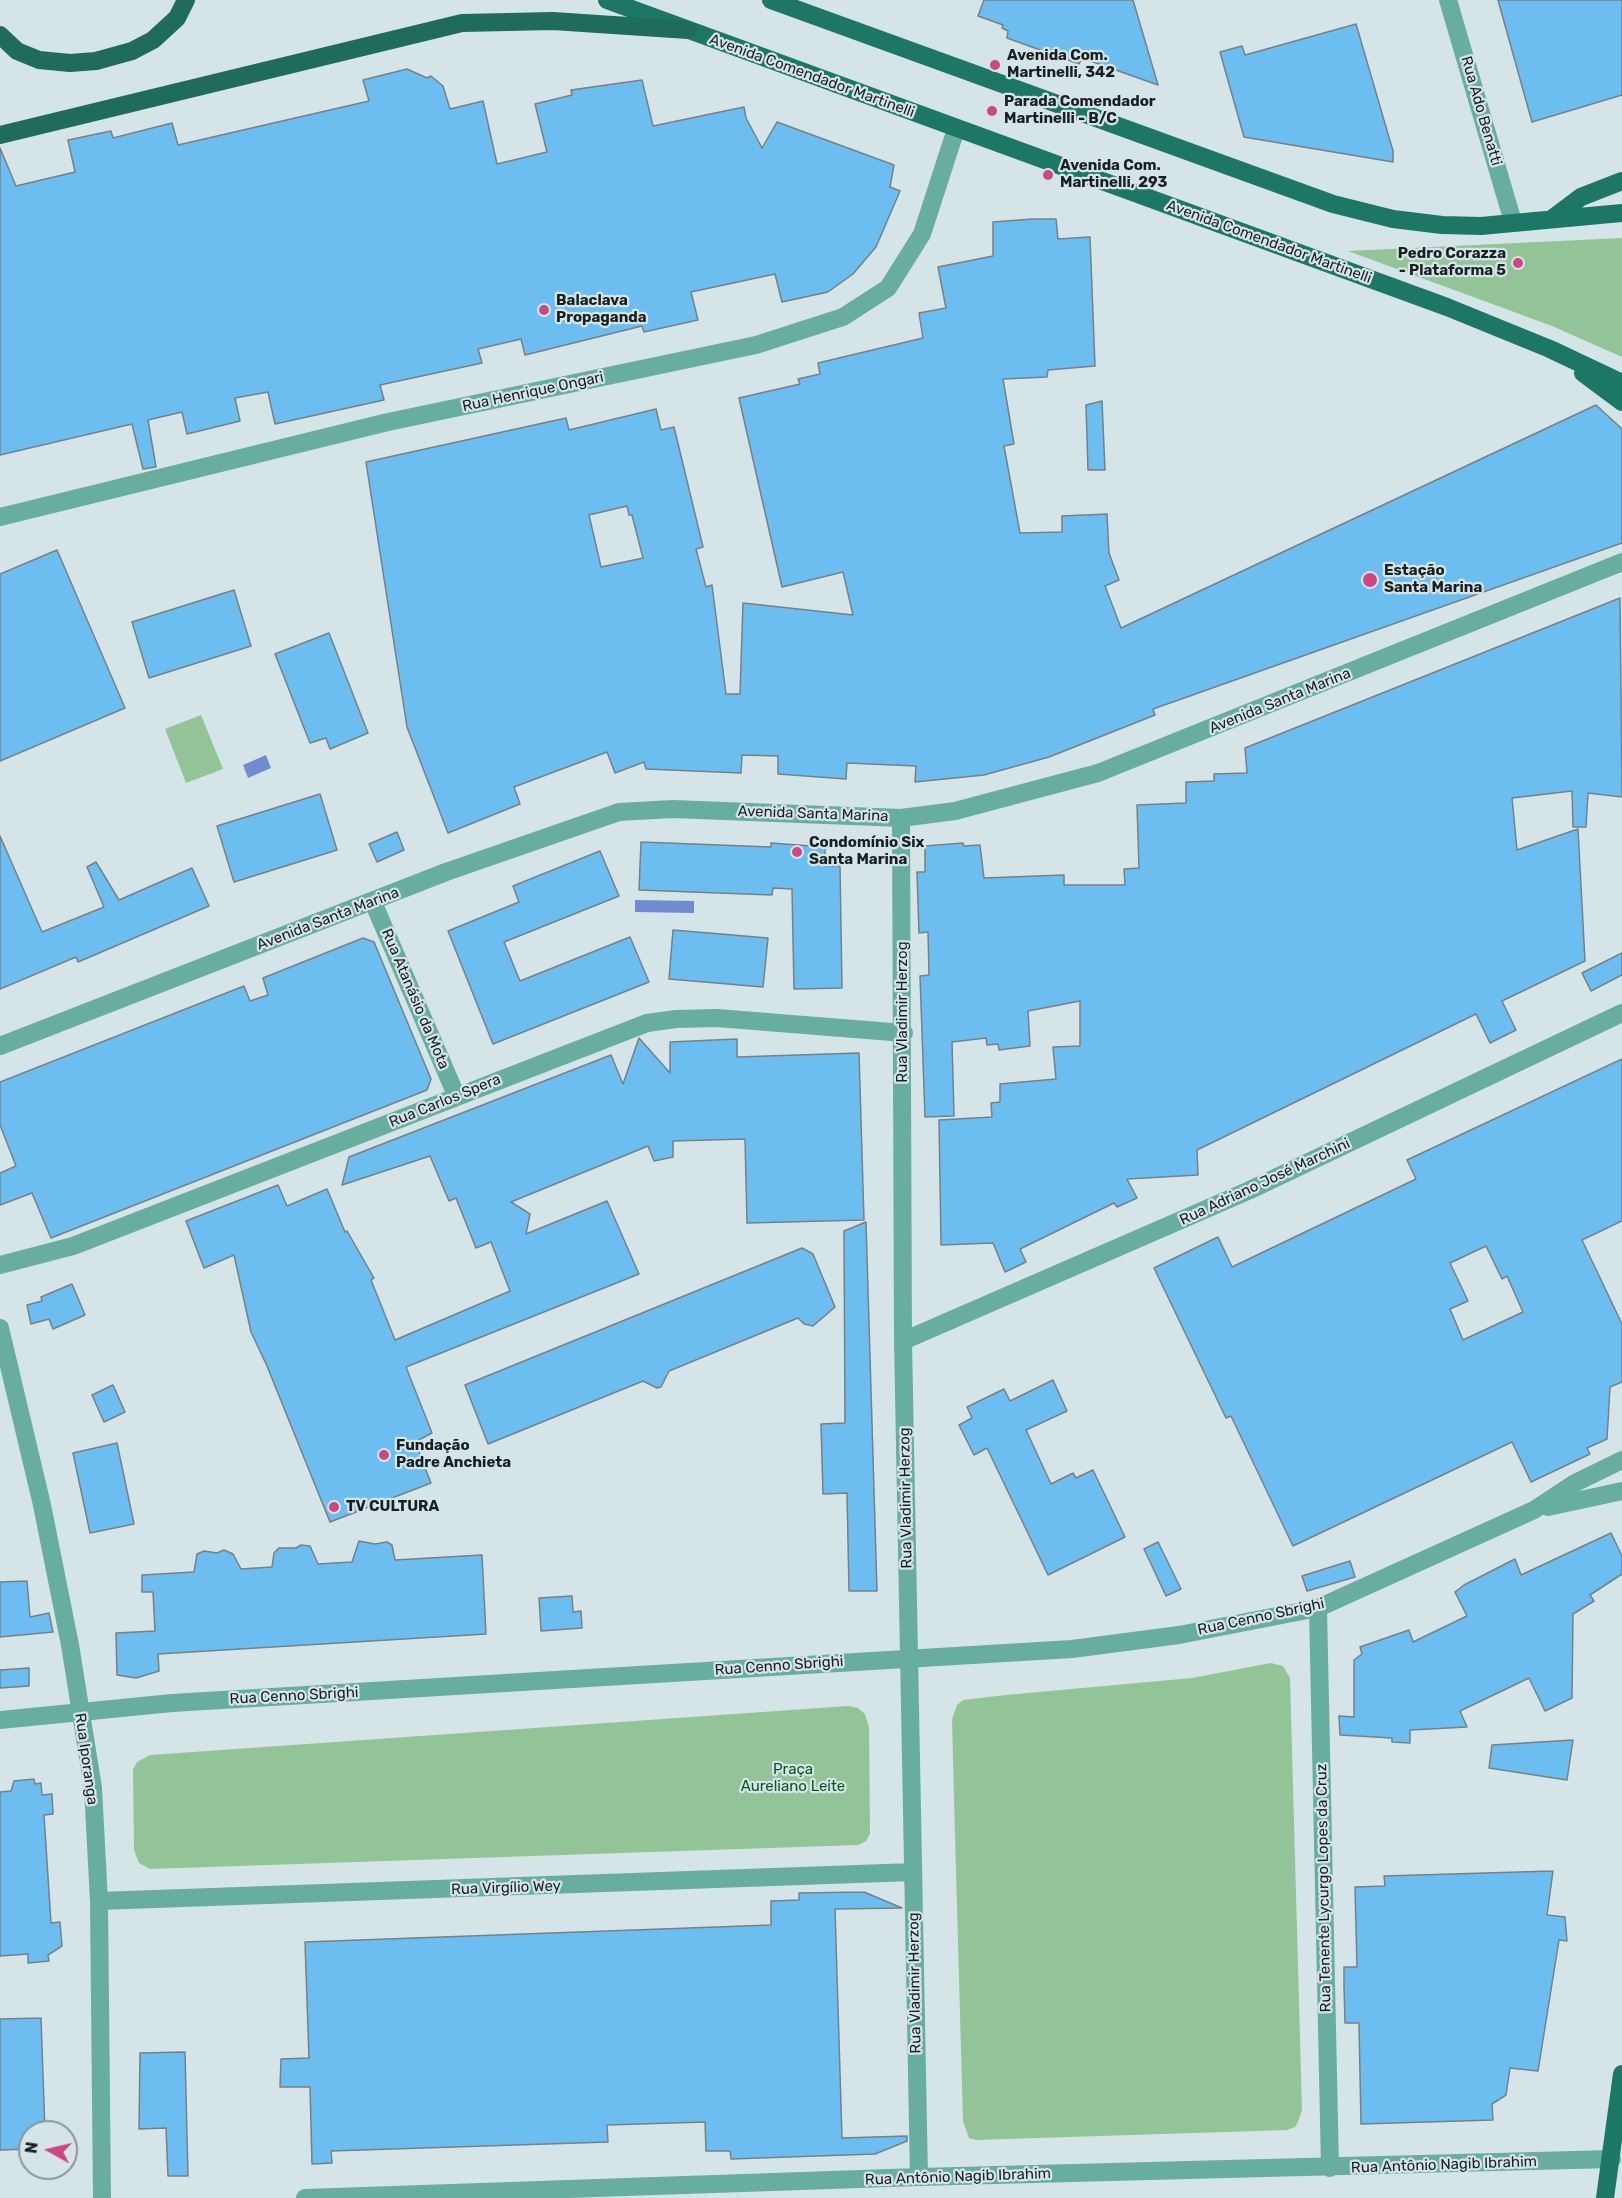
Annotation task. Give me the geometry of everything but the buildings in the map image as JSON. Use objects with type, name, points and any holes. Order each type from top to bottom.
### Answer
[{"type":"highway","points":[[0,35],[17,51],[39,60],[70,63],[96,61],[132,51],[153,40],[177,18],[186,0]]},
{"type":"highway","points":[[0,135],[462,23],[553,21],[688,30]]},
{"type":"main road","name":"Avenida Comendador Martinelli","points":[[607,0],[1436,303],[1550,349],[1622,383]]},
{"type":"main road","points":[[772,0],[1333,204],[1393,219],[1442,225],[1622,213]]},
{"type":"main road","points":[[1551,219],[1581,197],[1622,181]]},
{"type":"main road","points":[[1550,349],[1622,402]]},
{"type":"main road","points":[[1605,2198],[1622,2074]]},
{"type":"street","name":"Rua Ado Benatti","points":[[1448,0],[1513,222]]},
{"type":"street","name":"Rua Henrique Ongari","points":[[0,517],[388,422],[756,345],[843,317],[888,288],[922,234],[956,129]]},
{"type":"street","name":"Avenida Santa Marina","points":[[0,1046],[446,872],[619,812],[673,808],[902,818],[955,811],[1098,773],[1622,562]]},
{"type":"street","name":"Rua Vladimir Herzog","points":[[902,818],[903,1341],[919,2177]]},
{"type":"street","name":"Rua Atanásio da Mota","points":[[373,902],[456,1095]]},
{"type":"street","name":"Rua Adriano José Marchini","points":[[903,1341],[1250,1190],[1622,1013]]},
{"type":"street","name":"Rua Carlos Spera","points":[[0,1265],[73,1246],[360,1136],[456,1095],[647,1023],[676,1019],[717,1018],[904,1033]]},
{"type":"street","name":"Rua Iporanga","points":[[0,1328],[42,1505],[70,1645],[93,1788],[99,1901],[102,2198]]},
{"type":"street","name":"Rua Cenno Sbrighi","points":[[0,1720],[172,1702],[536,1683],[909,1657],[1072,1649],[1179,1635],[1318,1608],[1534,1510],[1575,1484],[1622,1460]]},
{"type":"street","name":"Rua Cenno Sbrighi","points":[[1534,1510],[1622,1491]]},
{"type":"street","name":"Rua Tenente Lycurgo Lopes da Cruz","points":[[1318,1608],[1330,2168]]},
{"type":"street","name":"Rua Virgílio Wey","points":[[99,1901],[913,1872]]},
{"type":"street","name":"Rua Antônio Nagib Ibrahim","points":[[305,2198],[919,2177],[1612,2159]]},
{"type":"green space","points":[[1622,238],[1622,357],[1552,326],[1348,251]]},
{"type":"green space","points":[[201,715],[223,769],[186,783],[165,729]]},
{"type":"green space","points":[[1271,1663],[1283,1666],[1290,1678],[1302,2110],[1295,2127],[1287,2130],[976,2140],[969,2138],[963,2121],[954,1800],[952,1719],[957,1705],[963,1700],[1006,1695],[1192,1678]]},
{"type":"green space","name":"Praça Aureliano Leite","points":[[848,1706],[858,1708],[865,1714],[869,1727],[870,1834],[866,1841],[858,1845],[150,1869],[139,1863],[134,1850],[133,1770],[137,1762],[150,1755]]},
{"type":"water","points":[[266,755],[271,768],[248,778],[243,765]]},
{"type":"water","points":[[635,900],[694,901],[694,913],[635,912]]},
{"type":"place","name":"Avenida Com. Martinelli, 342","points":[[995,65]]},
{"type":"place","name":"Parada Comendador Martinelli - B/C","points":[[992,111]]},
{"type":"place","name":"Avenida Com. Martinelli, 293","points":[[1048,175]]},
{"type":"place","name":"Pedro Corazza - Plataforma 5","points":[[1518,263]]},
{"type":"place","name":"Balaclava Propaganda","points":[[544,310]]},
{"type":"place","name":"Estação Santa Marina","points":[[1370,580]]},
{"type":"place","name":"Condomínio Six Santa Marina","points":[[797,852]]},
{"type":"place","name":"Fundação Padre Anchieta","points":[[384,1455]]},
{"type":"place","name":"TV CULTURA","points":[[334,1507]]}]
